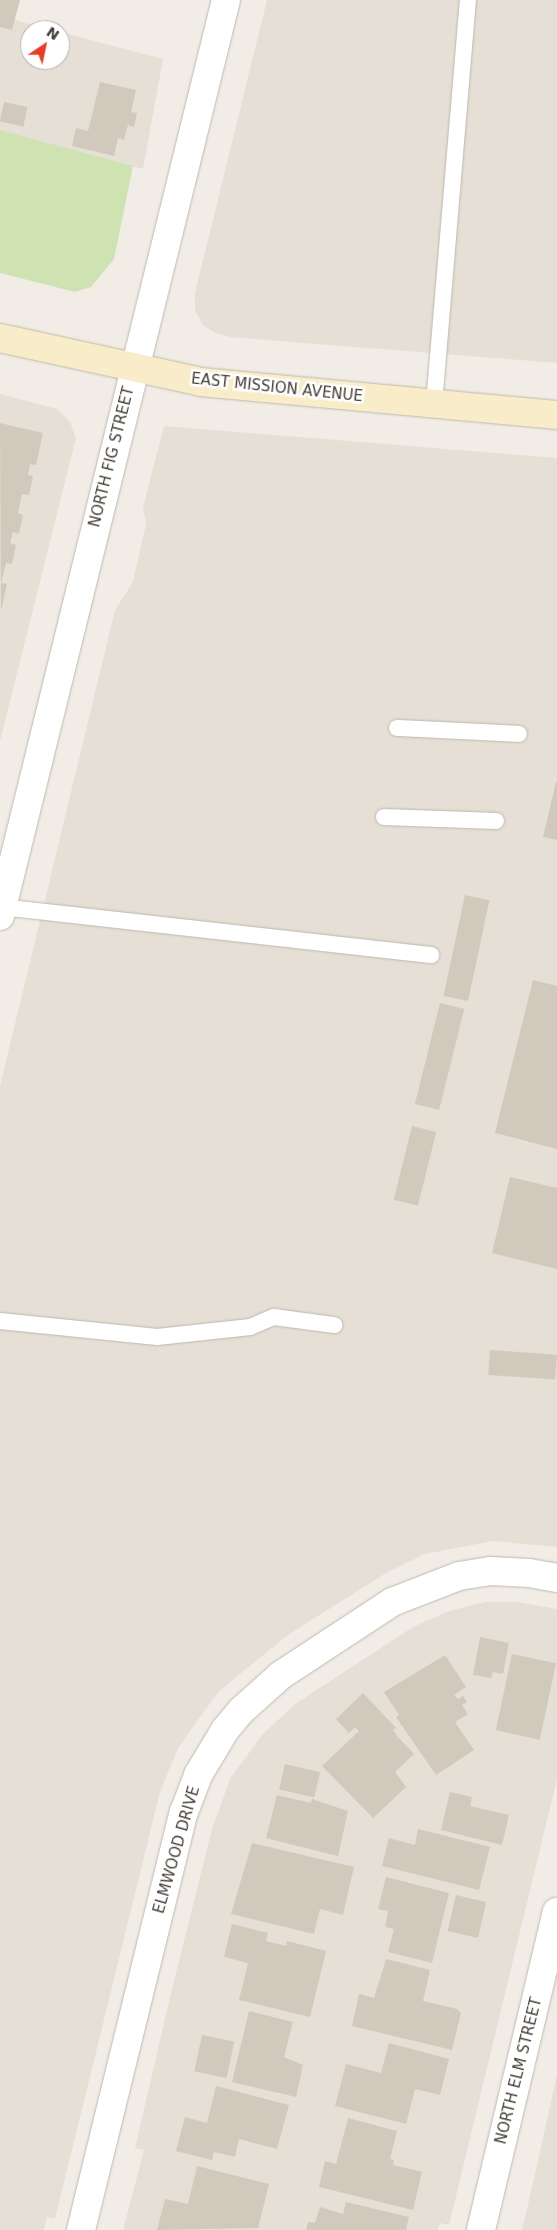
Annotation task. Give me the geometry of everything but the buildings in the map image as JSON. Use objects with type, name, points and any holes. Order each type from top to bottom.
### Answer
[{"type":"main road","name":"EAST MISSION AVENUE","points":[[0,338],[134,369],[201,382],[557,415]]},
{"type":"street","name":"NORTH FIG STREET","points":[[1,911],[226,0]]},
{"type":"street","name":"ELMWOOD DRIVE","points":[[81,2230],[184,1812],[198,1775],[225,1730],[242,1710],[281,1675],[392,1602],[459,1576],[490,1571],[528,1573],[557,1578]]},
{"type":"street","name":"NORTH ELM STREET","points":[[481,2230],[557,1912]]},
{"type":"lane","points":[[434,404],[468,0]]},
{"type":"lane","points":[[397,728],[519,734]]},
{"type":"lane","points":[[384,817],[496,821]]},
{"type":"lane","points":[[1,911],[431,955]]},
{"type":"lane","points":[[0,1321],[157,1337],[250,1327],[274,1318],[334,1325]]},
{"type":"shaded area","points":[[0,0],[15,20],[20,21],[20,70],[70,70],[70,35],[163,59],[143,169],[0,130]]},
{"type":"shaded area","points":[[267,0],[557,0],[557,363],[230,337],[215,333],[203,325],[195,310],[195,293]]},
{"type":"shaded area","points":[[0,394],[57,409],[70,422],[76,438],[0,741]]},
{"type":"shaded area","points":[[164,426],[557,458],[557,1547],[493,1541],[425,1554],[386,1573],[288,1635],[219,1691],[178,1748],[160,1792],[55,2219],[47,2217],[44,2230],[0,2230],[0,1086],[115,610],[133,582],[146,524],[143,507]]},
{"type":"shaded area","points":[[485,1602],[518,1602],[557,1609],[557,1779],[449,2225],[440,2223],[438,2230],[123,2230],[144,2150],[135,2148],[172,1989],[212,1829],[230,1779],[262,1735],[295,1704],[413,1627],[449,1611]]},
{"type":"shaded area","points":[[557,2074],[557,2230],[522,2230],[538,2161]]},
{"type":"green space","points":[[0,130],[133,166],[114,259],[91,287],[75,292],[0,273]]}]
